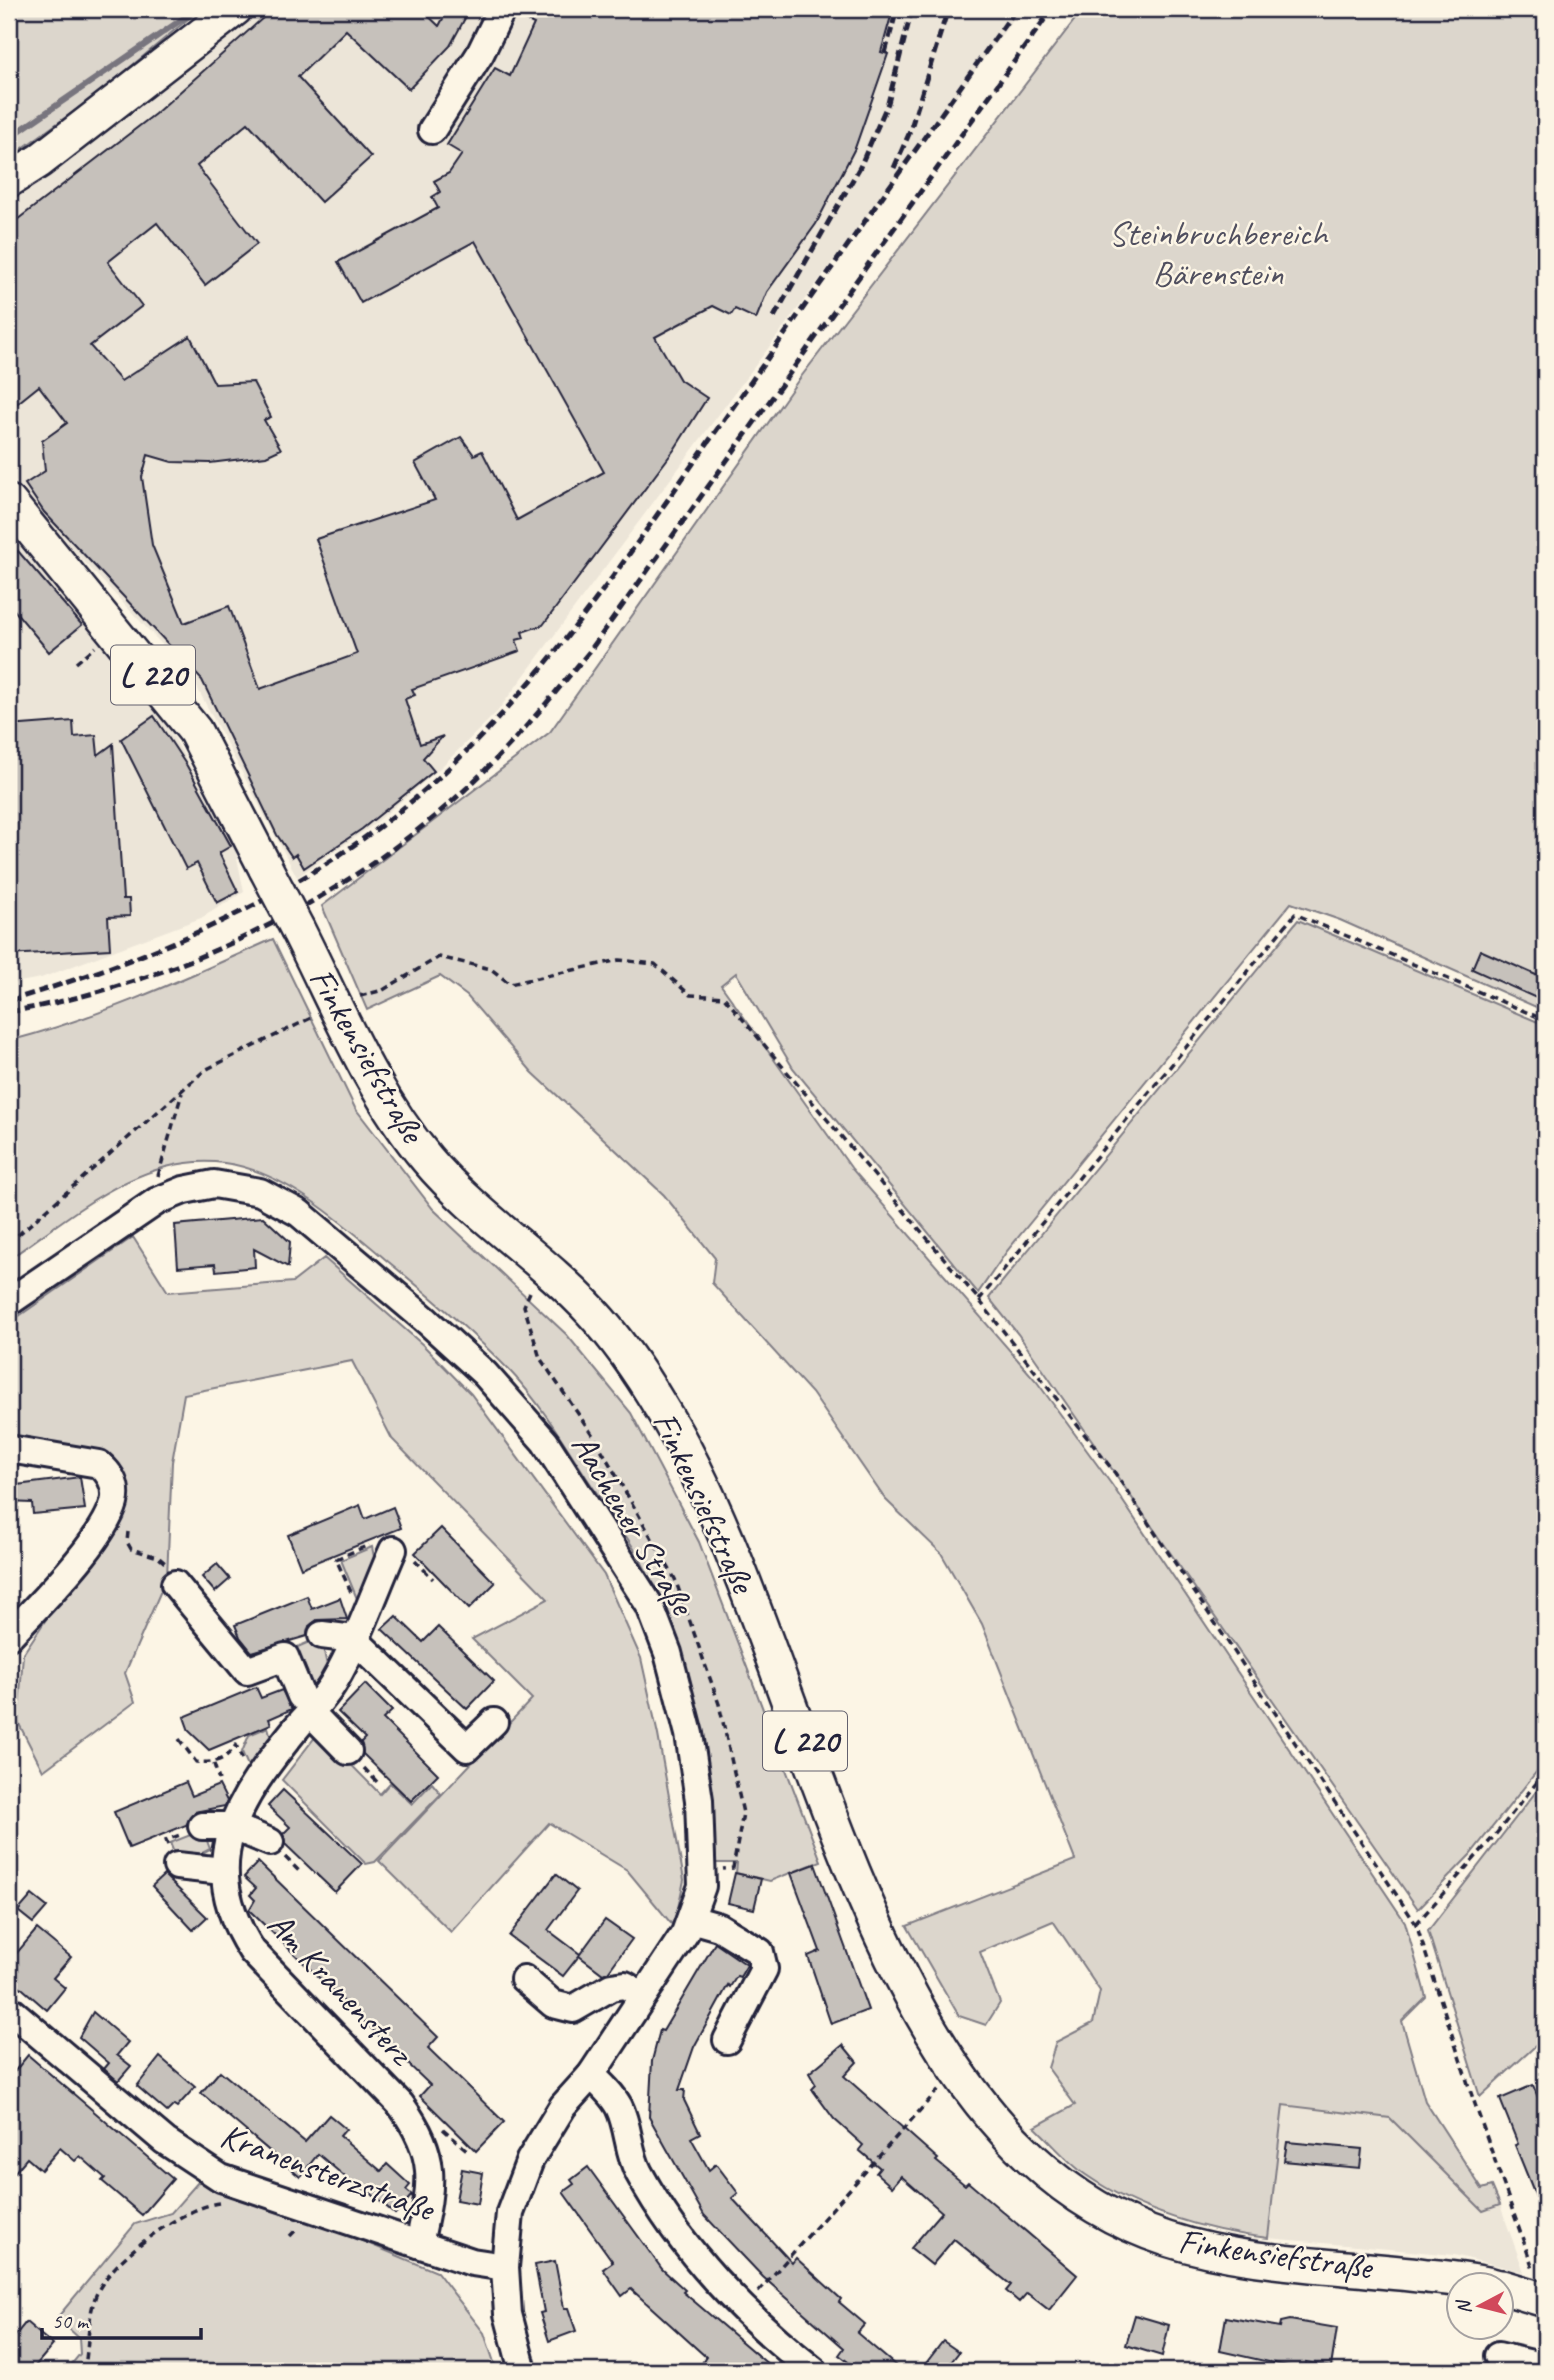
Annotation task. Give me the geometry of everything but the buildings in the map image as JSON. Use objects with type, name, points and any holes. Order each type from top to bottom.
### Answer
[{"type":"main road","points":[[9,180],[39,161],[235,9]]},
{"type":"main road","name":"Finkensiefstraße","points":[[13,514],[195,731],[335,1004],[399,1121],[428,1160],[592,1312],[659,1403],[692,1461],[725,1535],[850,1866],[934,2040],[982,2106],[1045,2169],[1102,2212],[1167,2239],[1256,2259],[1356,2267],[1446,2279]]},
{"type":"main road","points":[[1516,2291],[1544,2300]]},
{"type":"street","points":[[432,130],[480,54],[502,9]]},
{"type":"street","name":"Aachener Straße","points":[[9,1302],[158,1200],[184,1190],[214,1184],[260,1192],[299,1213],[428,1321],[485,1374],[545,1442],[650,1606],[668,1653],[699,1800],[704,1868],[702,1886],[691,1919],[591,2074],[563,2106],[530,2160],[510,2213],[505,2267],[508,2314],[523,2371]]},
{"type":"street","points":[[9,1449],[99,1464],[109,1473],[115,1489],[114,1503],[97,1534],[9,1636]]},
{"type":"street","name":"Am Kranensterz","points":[[381,1548],[354,1639],[334,1683],[305,1704],[255,1783],[231,1826],[224,1851],[223,1871],[235,1926],[252,1951],[401,2105],[419,2130],[429,2157],[430,2192],[419,2244]]},
{"type":"street","points":[[172,1577],[247,1671],[285,1657],[305,1704],[348,1751]]},
{"type":"street","points":[[322,1635],[354,1639],[467,1748],[494,1722]]},
{"type":"street","points":[[202,1826],[231,1826],[270,1842]]},
{"type":"street","points":[[177,1866],[223,1871]]},
{"type":"street","points":[[691,1919],[719,1927],[760,1952],[764,1969],[727,2040]]},
{"type":"street","points":[[524,1979],[553,2004],[573,2009],[611,1987],[625,1985],[642,1995]]},
{"type":"street","name":"Kranensterzstraße","points":[[9,2009],[164,2141],[221,2178],[472,2262],[505,2267]]},
{"type":"street","points":[[591,2074],[620,2108],[637,2170],[663,2213],[706,2271],[742,2309],[814,2371]]},
{"type":"street","points":[[1498,2356],[1532,2364],[1545,2371]]},
{"type":"path","points":[[76,663],[98,645]]},
{"type":"path","points":[[979,1300],[1295,914],[1545,1020]]},
{"type":"path","points":[[9,1243],[205,1070],[335,1004],[383,990],[439,957],[491,969],[510,984],[618,960],[655,964],[690,995],[723,997],[979,1300],[1115,1473],[1416,1924],[1470,2090],[1544,2300]]},
{"type":"path","points":[[158,1172],[183,1091]]},
{"type":"path","points":[[534,1283],[524,1306],[540,1357],[596,1440]]},
{"type":"path","points":[[127,1535],[131,1549],[158,1557],[172,1577]]},
{"type":"path","points":[[353,1597],[336,1559],[381,1548]]},
{"type":"path","points":[[179,1739],[192,1760],[214,1764],[229,1754],[236,1745],[246,1768]]},
{"type":"path","points":[[214,1764],[219,1780]]},
{"type":"path","points":[[1416,1924],[1496,1834],[1545,1772]]},
{"type":"path","points":[[733,1868],[742,1827],[737,1785]]},
{"type":"path","points":[[762,2287],[956,2071]]},
{"type":"path","points":[[84,2371],[94,2299],[103,2280],[158,2229],[184,2215],[225,2202]]},
{"type":"shaded area","points":[[255,9],[1021,9],[497,712],[438,770],[372,826],[297,877],[190,674],[41,516],[9,473],[9,201],[52,174]]},
{"type":"shaded area","points":[[9,534],[85,621],[164,719],[235,848],[244,892],[201,918],[41,978],[9,984]]},
{"type":"shaded area","points":[[1283,2105],[1390,2118],[1483,2211],[1500,2205],[1524,2272],[1454,2255],[1268,2238]]},
{"type":"green space","points":[[9,9],[200,9],[98,94],[9,158]]},
{"type":"green space","name":"Steinbruchbereich Bärenstein","points":[[1083,9],[1545,9],[1545,1011],[1340,920],[1291,903],[1007,1251],[978,1293],[793,1068],[736,973],[721,985],[852,1169],[1037,1382],[1112,1485],[1405,1922],[1426,1997],[1402,2021],[1425,2101],[1482,2189],[1492,2186],[1500,2205],[1483,2211],[1390,2118],[1283,2105],[1268,2238],[1197,2224],[1128,2199],[1079,2170],[1035,2127],[1075,2105],[1048,2068],[1056,2042],[1093,2023],[1100,1991],[1053,1921],[980,1952],[1000,2003],[986,2025],[959,2016],[907,1926],[1075,1860],[982,1624],[941,1553],[885,1499],[812,1393],[712,1283],[715,1258],[664,1195],[532,1072],[467,996],[440,976],[367,1010],[322,906],[550,732],[797,382]]},
{"type":"green space","points":[[1298,920],[1545,1025],[1545,1761],[1470,1855],[1418,1909],[1018,1334],[989,1298]]},
{"type":"green space","points":[[273,939],[355,1108],[433,1209],[567,1335],[631,1413],[699,1542],[821,1861],[770,1881],[736,1873],[737,1863],[716,1863],[709,1785],[694,1707],[672,1631],[640,1559],[550,1422],[520,1382],[448,1313],[330,1214],[268,1176],[224,1163],[194,1162],[165,1167],[109,1191],[9,1259],[9,1041],[110,1008]]},
{"type":"green space","points":[[133,1237],[168,1292],[293,1282],[324,1258],[423,1345],[471,1394],[604,1575],[641,1658],[684,1880],[674,1927],[627,1870],[549,1823],[451,1932],[379,1861],[532,1699],[472,1639],[548,1599],[392,1439],[352,1361],[184,1394],[172,1462],[167,1577],[125,1673],[135,1702],[43,1771],[18,1722],[23,1654],[68,1586],[119,1466],[9,1437],[9,1323]]},
{"type":"green space","points":[[372,1547],[376,1566],[360,1606],[341,1560]]},
{"type":"green space","points":[[321,1637],[329,1675],[309,1702],[288,1651]]},
{"type":"green space","points":[[268,1727],[274,1748],[252,1775],[242,1752],[249,1735]]},
{"type":"green space","points":[[319,1732],[380,1794],[390,1783],[412,1804],[432,1783],[441,1794],[375,1862],[366,1864],[282,1780]]},
{"type":"green space","points":[[1545,1780],[1545,2037],[1480,2097],[1428,1931]]},
{"type":"green space","points":[[203,1830],[210,1849],[179,1865],[170,1843]]},
{"type":"green space","points":[[199,2181],[365,2242],[437,2272],[484,2333],[497,2371],[66,2371],[80,2354],[79,2338],[57,2318],[135,2224],[171,2213]]},
{"type":"waterway","points":[[9,138],[197,9]]},
{"type":"railway","points":[[885,53],[897,9]]},
{"type":"railway","points":[[774,317],[860,167],[888,103],[912,9]]},
{"type":"railway","points":[[894,168],[909,134],[948,9]]},
{"type":"railway","points":[[9,1001],[152,951],[242,911],[285,888],[371,833],[423,792],[471,746],[559,647],[640,540],[1016,9]]},
{"type":"railway","points":[[9,1012],[72,999],[134,981],[195,959],[255,932],[368,867],[420,828],[469,786],[546,704],[589,652],[1052,9]]}]
